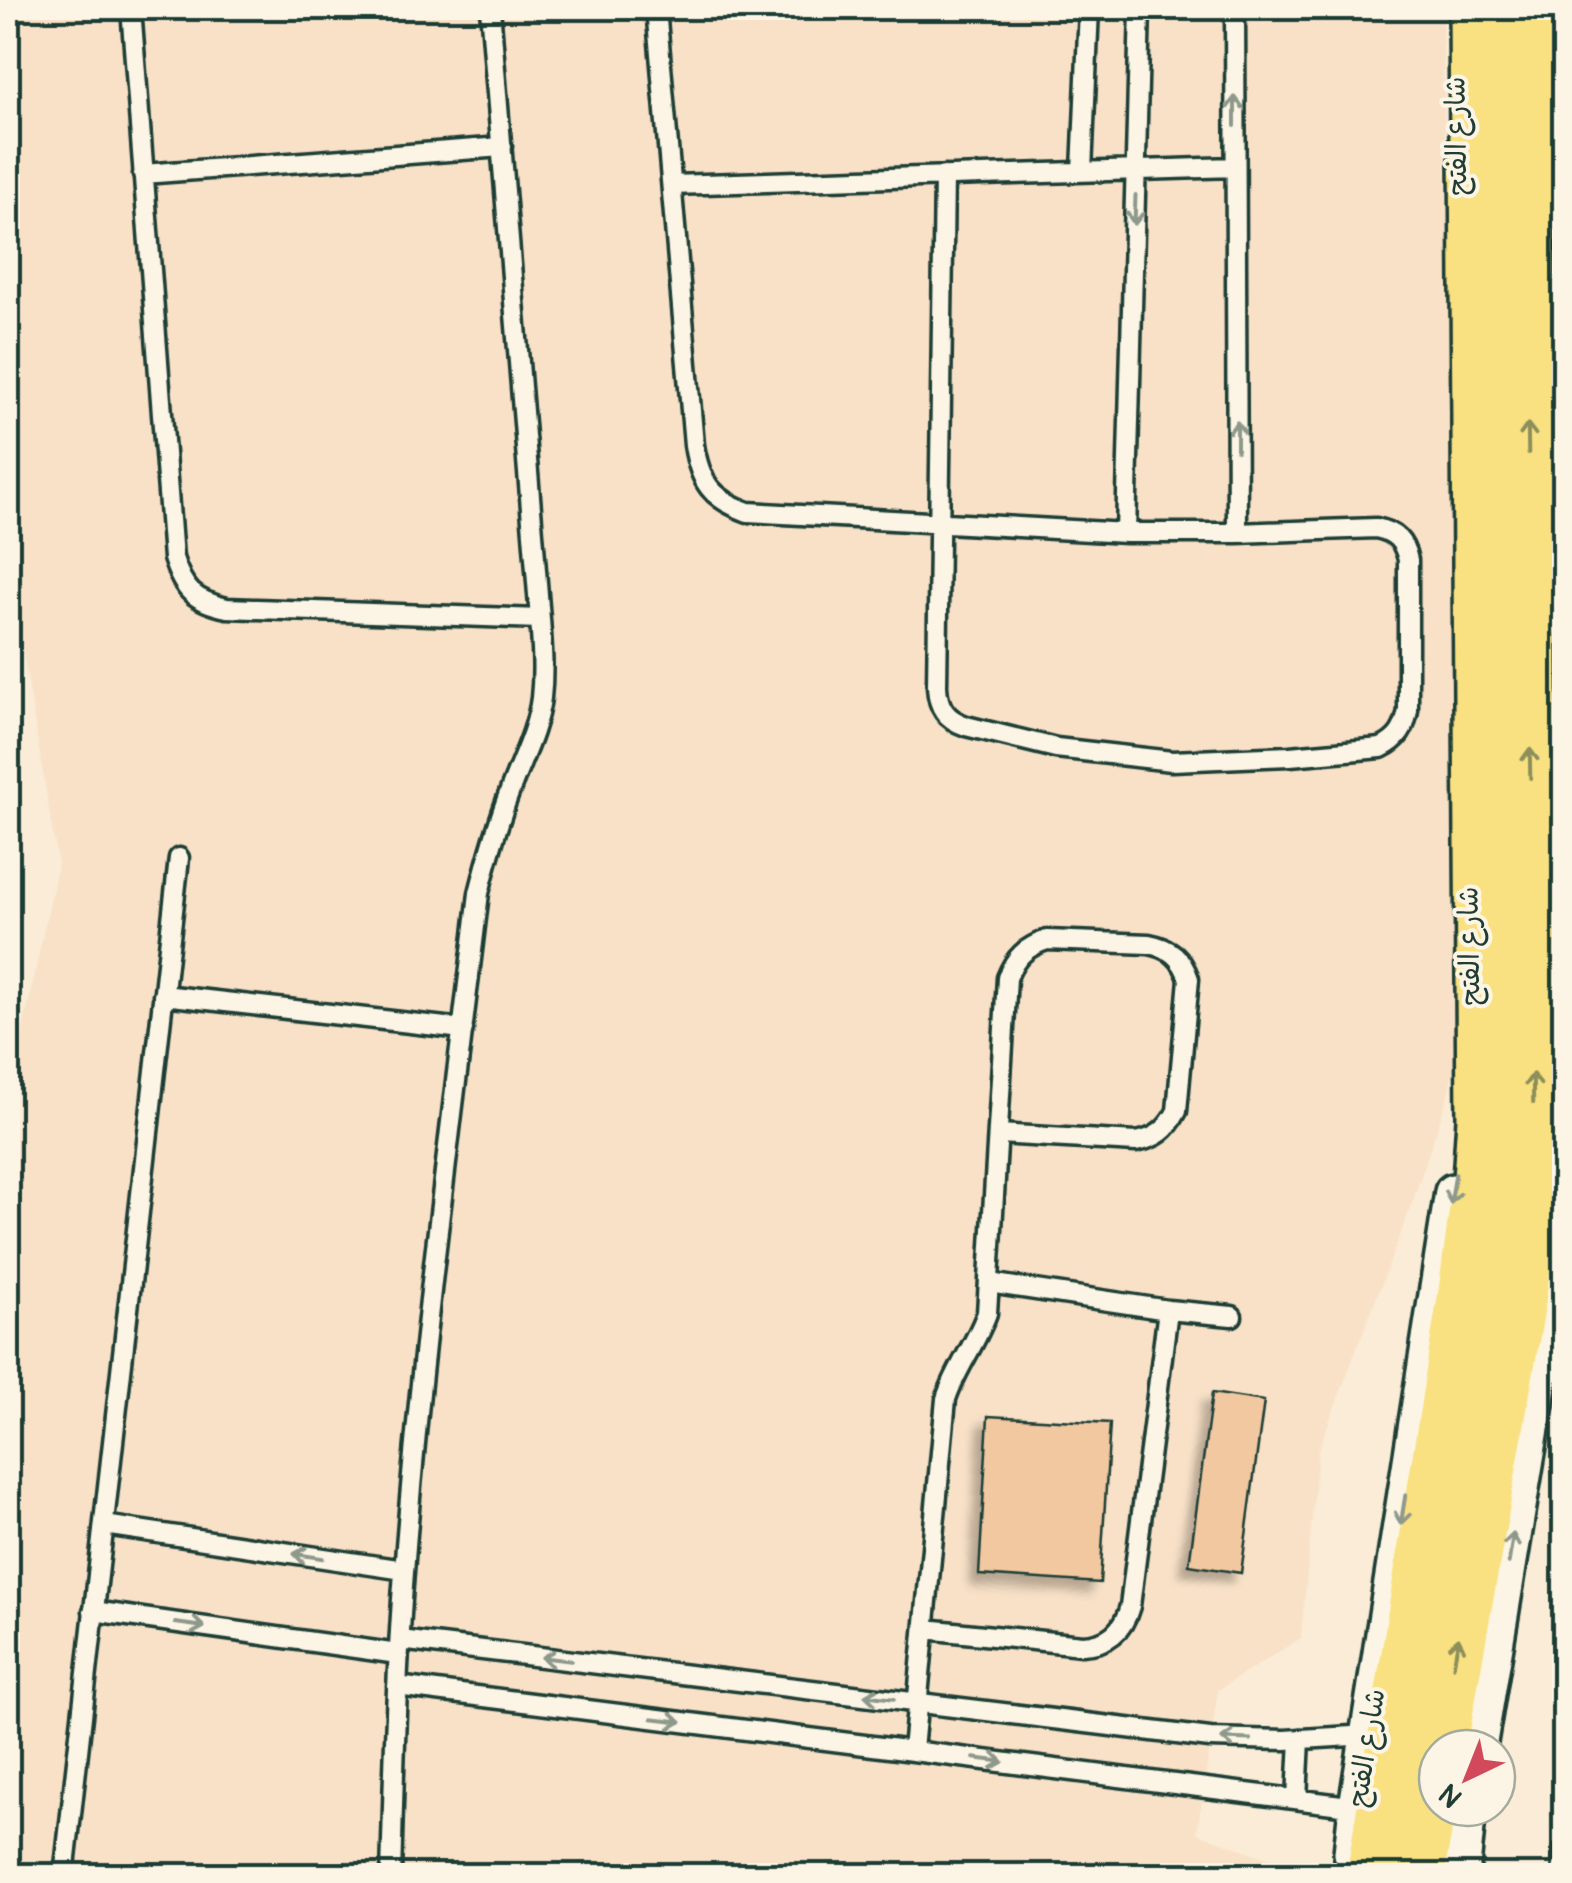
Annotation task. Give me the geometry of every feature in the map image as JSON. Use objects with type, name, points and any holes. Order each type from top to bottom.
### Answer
[{"type":"main road","points":[[1374,1876],[1465,1299],[1485,1120],[1477,8]]},
{"type":"main road","points":[[1443,1728],[1515,1320],[1532,1160],[1525,8]]},
{"type":"main road","points":[[1416,1876],[1425,1828]]},
{"type":"street","name":"شارع الفتح","points":[[1350,1876],[1357,1807],[1464,1118],[1471,1033],[1456,8]]},
{"type":"street","points":[[1481,1728],[1564,1229]]},
{"type":"street","points":[[1461,1876],[1466,1828]]},
{"type":"lane","points":[[130,8],[173,558],[179,577],[191,593],[208,604],[227,608],[540,619]]},
{"type":"lane","points":[[391,1876],[396,1686],[404,1570],[430,1307],[479,893],[490,849],[532,739],[540,701],[540,619],[490,8]]},
{"type":"lane","points":[[656,8],[694,445],[698,468],[709,488],[726,504],[748,512],[939,522],[1126,533],[1237,534],[1376,528],[1388,531],[1406,548],[1408,560],[1408,710],[1406,723],[1392,742],[1380,748],[1290,756],[1172,761],[1056,748],[953,722],[943,712],[938,700],[939,522],[944,176]]},
{"type":"lane","points":[[1082,171],[1089,8]]},
{"type":"lane","points":[[1126,533],[1140,8]]},
{"type":"lane","points":[[1234,8],[1237,534]]},
{"type":"lane","points":[[144,174],[502,146]]},
{"type":"lane","points":[[672,185],[1235,166]]},
{"type":"lane","points":[[64,1876],[179,858]]},
{"type":"lane","points":[[914,1750],[946,1399],[988,1313],[989,1283],[1007,978],[1022,953],[1047,940],[1149,944],[1175,954],[1188,979],[1176,1112],[1171,1124],[1150,1140],[1136,1142],[998,1134]]},
{"type":"lane","points":[[163,995],[463,1029]]},
{"type":"lane","points":[[989,1283],[1232,1316]]},
{"type":"lane","points":[[926,1629],[1082,1645],[1108,1640],[1119,1631],[1130,1606],[1168,1310]]},
{"type":"lane","points":[[104,1525],[404,1570]]},
{"type":"lane","points":[[94,1611],[1210,1738],[1369,1735]]},
{"type":"lane","points":[[396,1686],[1357,1807]]},
{"type":"lane","points":[[1297,1800],[1300,1739]]},
{"type":"lane","points":[[1562,1876],[1564,1850]]},
{"type":"shaded area","points":[[8,8],[1442,8],[1465,1010],[1448,1095],[1410,1209],[1318,1451],[1301,1638],[1218,1690],[1197,1833],[1314,1875],[8,1875],[8,1201],[15,1166],[21,1039],[58,864],[8,569]]},
{"type":"building","points":[[1212,1393],[1264,1401],[1241,1573],[1189,1565]]},
{"type":"building","points":[[988,1416],[1110,1423],[1100,1583],[979,1575]]}]
